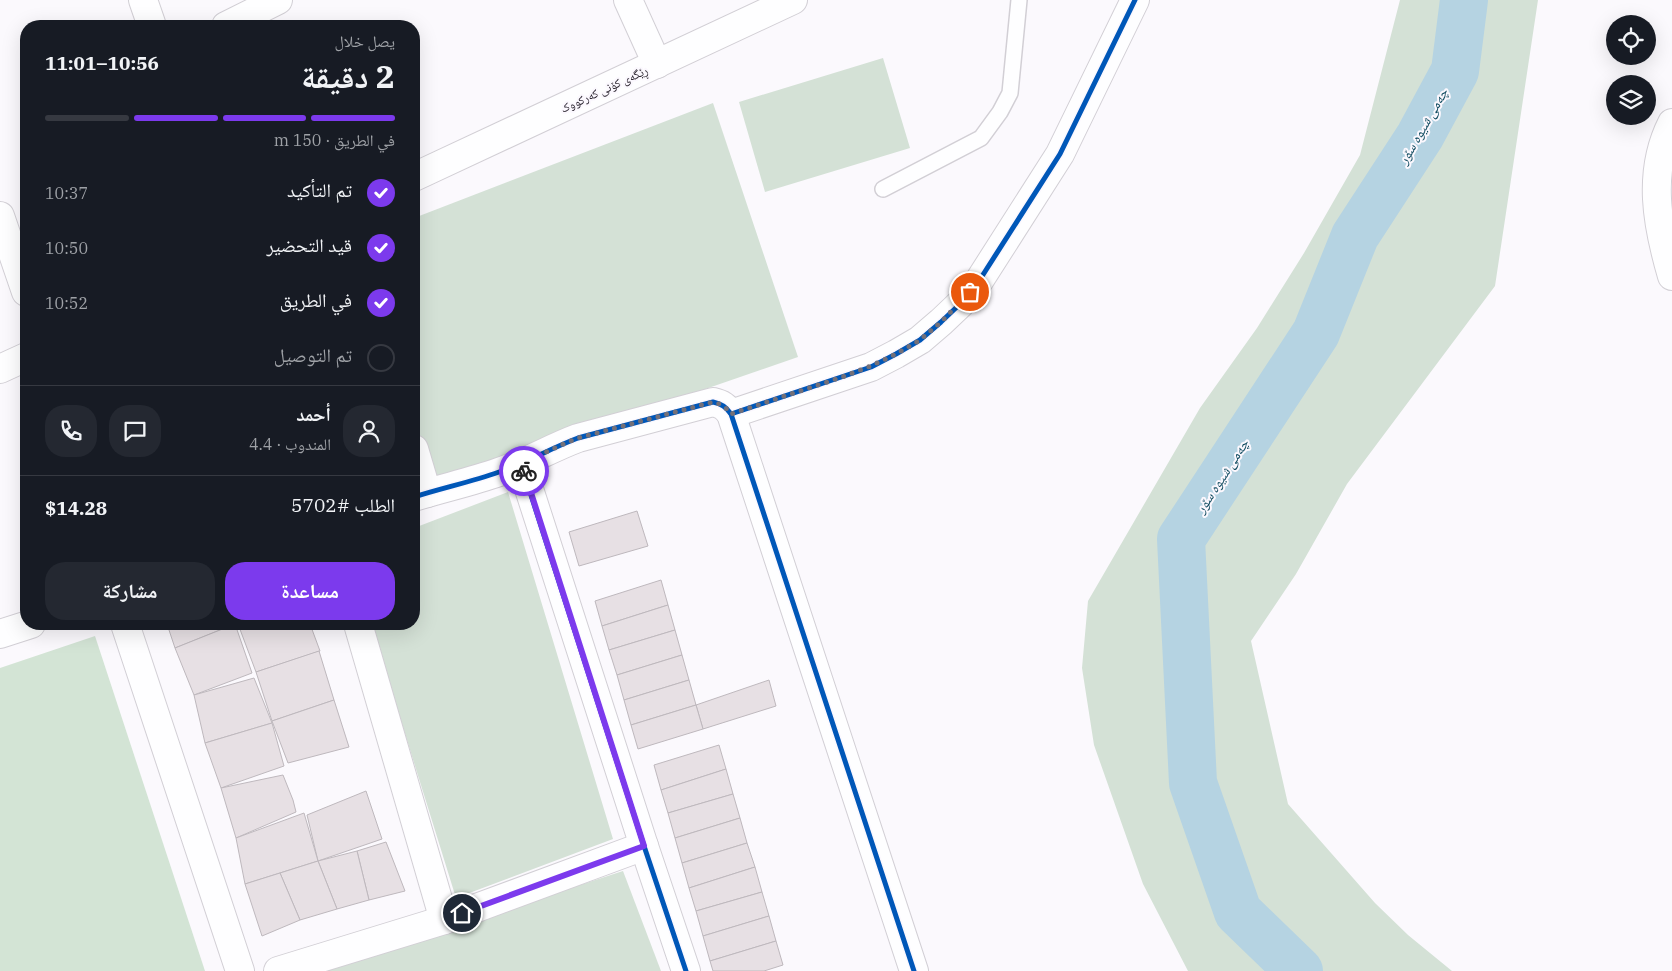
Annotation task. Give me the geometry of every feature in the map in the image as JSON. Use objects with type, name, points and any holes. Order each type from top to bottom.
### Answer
[{"type":"main road","points":[[143,0],[150,20]]},
{"type":"main road","points":[[238,20],[278,0]]},
{"type":"main road","points":[[628,0],[657,64]]},
{"type":"main road","name":"ڕێگەی کۆنی کەرکووک","points":[[420,174],[793,0]]},
{"type":"main road","points":[[731,414],[845,376],[888,358],[920,340],[961,303],[978,281],[1060,154],[1135,0]]},
{"type":"main road","points":[[1672,123],[1661,151],[1656,190],[1660,228],[1672,276]]},
{"type":"main road","points":[[0,216],[20,274]]},
{"type":"main road","points":[[0,368],[20,360]]},
{"type":"main road","points":[[421,495],[498,473],[578,438],[713,402],[721,403],[727,408],[731,414],[914,971]]},
{"type":"main road","points":[[521,464],[686,971]]},
{"type":"main road","points":[[0,634],[20,628]]},
{"type":"main road","points":[[127,630],[240,971]]},
{"type":"main road","points":[[360,630],[444,920]]},
{"type":"main road","points":[[278,971],[444,920],[644,846]]},
{"type":"lane","points":[[883,189],[981,138],[1000,112],[1010,93],[1019,0]]},
{"type":"shaded area","points":[[1400,0],[1538,0],[1495,286],[1347,484],[1296,574],[1251,641],[1288,804],[1375,903],[1408,935],[1452,971],[1188,971],[1143,884],[1094,745],[1082,668],[1088,601],[1200,408],[1257,328],[1304,253],[1360,155]]},
{"type":"shaded area","points":[[883,58],[910,148],[765,192],[739,102]]},
{"type":"shaded area","points":[[713,103],[798,357],[428,485],[420,459],[420,216]]},
{"type":"shaded area","points":[[508,492],[613,839],[456,898],[373,630],[420,630],[420,526]]},
{"type":"shaded area","points":[[623,871],[661,971],[317,971]]},
{"type":"green space","points":[[95,636],[205,971],[0,971],[0,668]]},
{"type":"building","points":[[637,511],[648,546],[579,566],[569,532]]},
{"type":"building","points":[[661,580],[668,605],[602,626],[595,601]]},
{"type":"building","points":[[668,605],[675,630],[609,650],[602,626]]},
{"type":"building","points":[[169,630],[220,630],[175,648]]},
{"type":"building","points":[[220,630],[237,630],[252,673],[194,695],[175,648]]},
{"type":"building","points":[[240,630],[312,630],[320,651],[256,672]]},
{"type":"building","points":[[675,630],[682,655],[617,675],[609,650]]},
{"type":"building","points":[[319,651],[334,700],[272,721],[256,672]]},
{"type":"building","points":[[682,655],[689,680],[624,700],[617,675]]},
{"type":"building","points":[[254,678],[272,723],[205,743],[194,695]]},
{"type":"building","points":[[689,680],[696,705],[631,725],[624,700]]},
{"type":"building","points":[[769,680],[776,706],[703,729],[696,705]]},
{"type":"building","points":[[334,700],[349,747],[288,763],[272,721]]},
{"type":"building","points":[[696,705],[703,729],[638,749],[631,725]]},
{"type":"building","points":[[272,723],[284,766],[221,788],[205,743]]},
{"type":"building","points":[[719,745],[726,769],[661,790],[654,765]]},
{"type":"building","points":[[726,769],[733,794],[668,813],[661,790]]},
{"type":"building","points":[[283,775],[296,812],[236,838],[221,788]]},
{"type":"building","points":[[366,791],[382,839],[318,861],[307,815]]},
{"type":"building","points":[[733,794],[740,818],[675,838],[668,813]]},
{"type":"building","points":[[304,813],[318,861],[245,884],[236,838]]},
{"type":"building","points":[[740,818],[747,843],[682,863],[675,838]]},
{"type":"building","points":[[386,842],[405,891],[369,900],[357,851]]},
{"type":"building","points":[[747,843],[755,867],[689,888],[682,863]]},
{"type":"building","points":[[357,851],[369,900],[337,909],[318,861]]},
{"type":"building","points":[[318,861],[337,909],[300,920],[280,873]]},
{"type":"building","points":[[755,867],[762,892],[696,911],[689,888]]},
{"type":"building","points":[[280,873],[300,920],[262,936],[245,884]]},
{"type":"building","points":[[762,892],[769,916],[703,936],[696,911]]},
{"type":"building","points":[[769,916],[776,941],[710,961],[703,936]]},
{"type":"building","points":[[776,941],[783,965],[764,971],[713,971],[710,961]]},
{"type":"waterway","name":"چەمی شیوە سۆر","points":[[1299,971],[1238,912],[1193,783],[1181,539],[1316,333],[1355,236],[1420,136],[1455,71],[1464,0]]},
{"type":"cycle path","points":[[731,414],[871,367],[920,340],[961,303],[979,281],[1060,154],[1135,0]]},
{"type":"cycle path","points":[[420,495],[499,472],[578,438],[713,402],[725,408],[731,414],[914,971]]},
{"type":"cycle path","points":[[521,464],[686,971]]},
{"type":"way so far","points":[[524,471],[521,464],[578,438],[713,402],[721,403],[731,414],[871,366],[920,340],[961,303],[970,292]]},
{"type":"route","points":[[462,913],[644,846],[524,471]]}]
